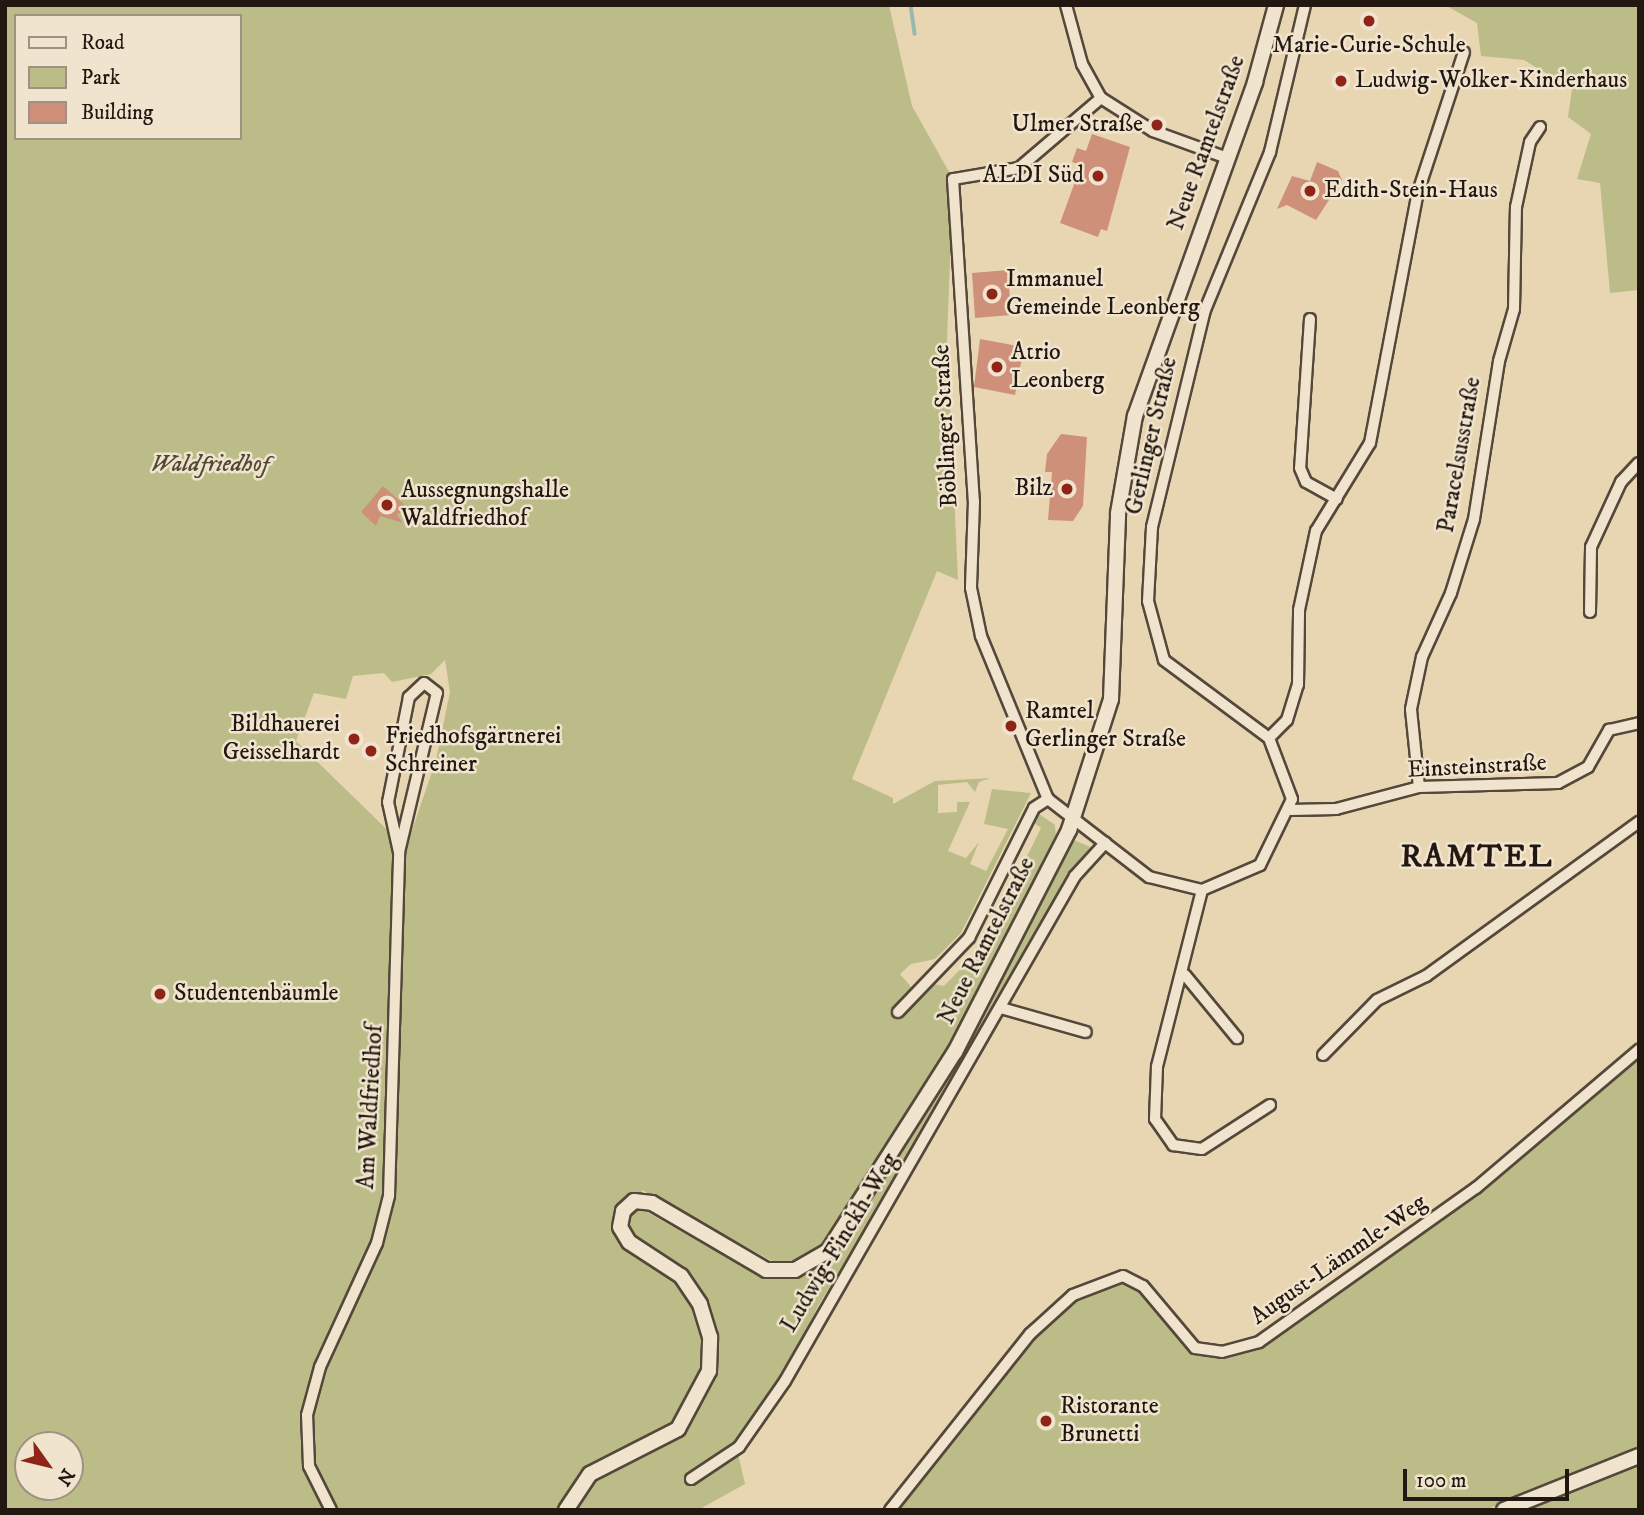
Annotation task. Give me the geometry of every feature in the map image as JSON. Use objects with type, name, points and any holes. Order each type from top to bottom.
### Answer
[{"type":"main road","name":"Neue Ramtelstraße","points":[[566,1510],[590,1474],[678,1429],[709,1371],[710,1337],[700,1304],[681,1276],[629,1242],[620,1227],[623,1211],[638,1200],[652,1203],[766,1270],[794,1270],[828,1251],[956,1052],[1075,817],[1111,699],[1118,513],[1135,416],[1227,158],[1276,5]]},
{"type":"main road","points":[[1504,1510],[1639,1456]]},
{"type":"street","points":[[1066,5],[1082,64],[1101,98],[1153,131],[1227,158]]},
{"type":"street","name":"Gerlinger Straße","points":[[1291,810],[1286,772],[1269,738],[1164,660],[1148,601],[1163,464],[1205,310],[1286,105],[1305,5]]},
{"type":"street","points":[[1269,738],[1287,720],[1298,685],[1299,610],[1309,553],[1336,499],[1370,443],[1418,192],[1464,52]]},
{"type":"street","name":"Böblinger Straße","points":[[1048,799],[981,636],[971,588],[974,501],[953,179],[1019,168],[1101,98]]},
{"type":"street","name":"Paracelsusstraße","points":[[1419,787],[1411,709],[1422,657],[1451,593],[1474,519],[1499,361],[1514,309],[1516,206],[1530,142],[1540,127]]},
{"type":"street","points":[[1310,319],[1300,468],[1306,482],[1336,499]]},
{"type":"street","points":[[1590,612],[1591,547],[1621,482],[1639,463]]},
{"type":"street","name":"Am Waldfriedhof","points":[[331,1510],[309,1466],[307,1415],[320,1367],[377,1243],[389,1196],[399,852],[436,705],[436,688],[424,683],[409,697],[388,802],[399,852]]},
{"type":"street","name":"Einsteinstraße","points":[[1291,810],[1336,809],[1419,787],[1559,783],[1588,767],[1609,730],[1637,718]]},
{"type":"street","points":[[898,1012],[969,938],[1034,808],[1048,799],[1157,882],[1202,890],[1260,865],[1291,810]]},
{"type":"street","points":[[1323,1055],[1377,1000],[1410,987],[1639,822]]},
{"type":"street","name":"Ludwig-Finckh-Weg","points":[[691,1479],[750,1435],[1001,1008],[1075,876],[1105,843]]},
{"type":"street","points":[[1202,890],[1185,975],[1157,1067],[1155,1119],[1162,1134],[1186,1150],[1202,1149],[1270,1105]]},
{"type":"street","points":[[1185,975],[1237,1038]]},
{"type":"street","points":[[1001,1008],[1086,1032]]},
{"type":"street","name":"August-Lämmle-Weg","points":[[890,1510],[1030,1334],[1073,1295],[1123,1276],[1143,1286],[1195,1348],[1222,1352],[1259,1342],[1476,1188],[1639,1050]]},
{"type":"green space","name":"Waldfriedhof","points":[[5,5],[889,5],[912,106],[953,179],[947,340],[958,580],[937,571],[852,779],[893,798],[893,804],[935,781],[991,778],[979,782],[975,792],[967,782],[938,785],[938,813],[957,812],[957,802],[970,802],[948,851],[966,858],[979,842],[970,864],[986,871],[1008,829],[984,824],[992,789],[1031,793],[961,933],[935,959],[911,964],[900,974],[912,988],[894,1008],[901,1016],[934,984],[944,986],[982,947],[1041,828],[1033,822],[1038,813],[1055,825],[1056,837],[940,1068],[825,1245],[796,1261],[774,1262],[642,1190],[645,1211],[761,1277],[798,1277],[828,1262],[927,1111],[1074,840],[1095,849],[818,1306],[781,1382],[736,1445],[745,1484],[698,1510],[5,1510]],"holes":[[[445,660],[450,692],[436,760],[406,848],[296,741],[314,693],[346,699],[353,676],[384,673],[392,682],[431,674]]]},
{"type":"green space","points":[[1445,5],[1639,5],[1639,290],[1610,293],[1600,183],[1577,179],[1591,134],[1568,117],[1572,89],[1524,60],[1481,56],[1477,23]]},
{"type":"green space","points":[[1639,1050],[1639,1448],[1485,1510],[890,1510],[1054,1309],[1123,1276],[1143,1286],[1185,1341],[1222,1352],[1259,1342],[1415,1234]]},
{"type":"green space","points":[[1639,1464],[1639,1510],[1524,1510]]},
{"type":"building","name":"ALDI Süd","points":[[1092,134],[1130,147],[1107,231],[1101,229],[1098,237],[1060,223],[1081,165],[1072,162],[1077,148],[1086,151]]},
{"type":"building","name":"Edith-Stein-Haus","points":[[1317,162],[1338,171],[1342,180],[1316,220],[1287,205],[1277,209],[1292,176],[1310,181]]},
{"type":"building","name":"Immanuel Gemeinde Leonberg","points":[[1008,270],[1011,315],[975,318],[972,273]]},
{"type":"building","name":"Atrio Leonberg","points":[[980,339],[1024,347],[1015,395],[974,387]]},
{"type":"building","name":"Bilz","points":[[1061,434],[1087,437],[1083,506],[1073,521],[1048,520],[1052,472],[1045,472],[1047,454]]},
{"type":"building","name":"Aussegnungshalle Waldfriedhof","points":[[383,486],[407,507],[397,515],[403,523],[380,516],[376,526],[361,512]]},
{"type":"waterway","points":[[911,5],[915,34]]},
{"type":"place","name":"Marie-Curie-Schule","points":[[1369,21]]},
{"type":"place","name":"Ludwig-Wolker-Kinderhaus","points":[[1341,81]]},
{"type":"place","name":"Ulmer Straße","points":[[1157,125]]},
{"type":"place","name":"ALDI Süd","points":[[1098,176]]},
{"type":"place","name":"Edith-Stein-Haus","points":[[1310,191]]},
{"type":"place","name":"Immanuel Gemeinde Leonberg","points":[[992,294]]},
{"type":"place","name":"Atrio Leonberg","points":[[997,367]]},
{"type":"place","name":"Bilz","points":[[1067,489]]},
{"type":"place","name":"Aussegnungshalle Waldfriedhof","points":[[387,505]]},
{"type":"place","name":"Ramtel Gerlinger Straße","points":[[1011,726]]},
{"type":"place","name":"Bildhauerei Geisselhardt","points":[[354,739]]},
{"type":"place","name":"Friedhofsgärtnerei Schreiner","points":[[371,751]]},
{"type":"place","name":"Studentenbäumle","points":[[160,994]]},
{"type":"place","name":"Ristorante Brunetti","points":[[1046,1421]]},
{"type":"district","name":"RAMTEL","points":[[1477,857]]}]
